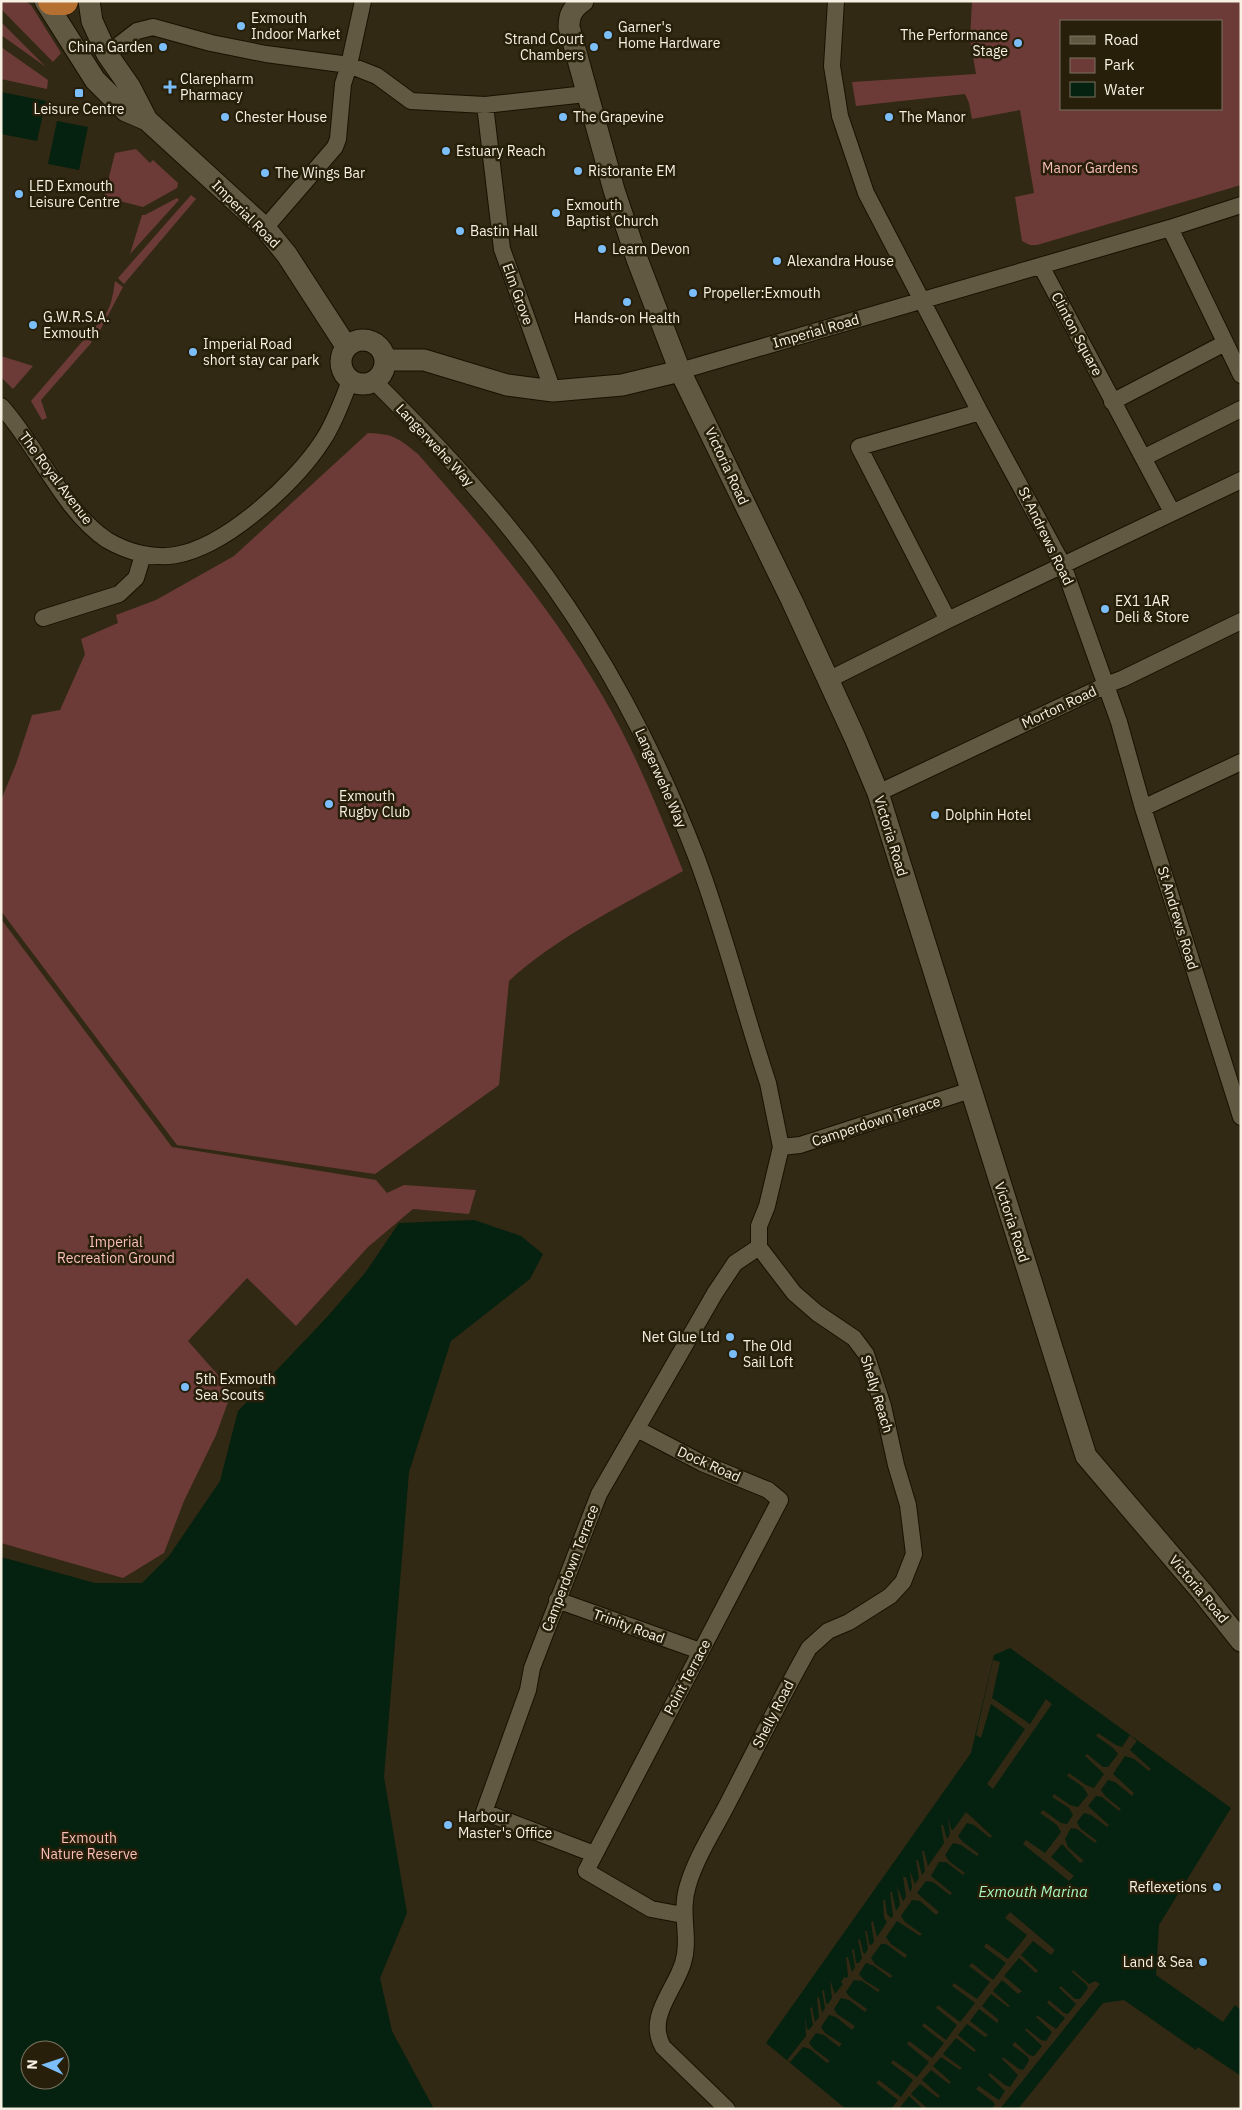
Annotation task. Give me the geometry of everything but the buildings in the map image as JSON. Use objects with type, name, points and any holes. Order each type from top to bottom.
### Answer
[{"type":"highway","points":[[52,1],[64,1]]},
{"type":"street","name":"Imperial Road","points":[[45,1],[95,80],[126,111],[147,120],[265,228],[287,255],[346,346]]},
{"type":"street","name":"Imperial Road","points":[[89,1],[92,21],[107,54],[130,87],[147,120]]},
{"type":"street","points":[[265,228],[336,147],[343,84],[363,1]]},
{"type":"street","name":"St Andrews Road","points":[[836,1],[832,66],[840,116],[866,193],[1063,566],[1119,722],[1143,808],[1241,1117]]},
{"type":"street","name":"Victoria Road","points":[[578,5],[569,17],[569,27],[611,181],[637,259],[680,372],[707,423],[828,680],[878,793],[1086,1456],[1202,1592],[1241,1641]]},
{"type":"street","points":[[107,54],[137,31],[153,27],[211,43],[266,54],[349,65],[377,76],[411,101],[485,105],[586,94]]},
{"type":"street","name":"Elm Grove","points":[[485,105],[502,249],[552,391]]},
{"type":"street","name":"Imperial Road","points":[[385,360],[424,360],[507,386],[552,391],[622,385],[680,372],[1170,228],[1241,205]]},
{"type":"street","points":[[1170,228],[1241,376]]},
{"type":"street","name":"Clinton Square","points":[[1041,266],[1172,512]]},
{"type":"street","points":[[365,340],[377,345],[382,351],[385,360],[384,370],[374,381],[360,385],[350,381],[343,374],[340,364],[342,353],[346,346],[355,341],[365,340]]},
{"type":"street","points":[[1112,402],[1226,344]]},
{"type":"street","name":"The Royal Avenue","points":[[1,406],[69,501],[88,523],[107,539],[143,555],[176,555],[201,547],[257,511],[276,496],[323,439],[335,418],[350,381]]},
{"type":"street","name":"Langerwehe Way","points":[[374,381],[434,441],[486,499],[553,586],[604,664],[640,729],[668,788],[697,858],[768,1083],[781,1147],[767,1206],[759,1226],[759,1247]]},
{"type":"street","points":[[1143,458],[1241,408]]},
{"type":"street","points":[[948,620],[859,447],[980,412]]},
{"type":"street","points":[[828,680],[948,620],[1241,480]]},
{"type":"street","points":[[43,618],[119,594],[136,578],[143,555]]},
{"type":"street","name":"Morton Road","points":[[878,793],[1241,621]]},
{"type":"street","points":[[1143,808],[1241,762]]},
{"type":"street","name":"Camperdown Terrace","points":[[781,1147],[800,1145],[971,1090]]},
{"type":"street","name":"Camperdown Terrace","points":[[594,1854],[484,1812],[528,1690],[532,1668],[599,1494],[735,1263],[759,1247]]},
{"type":"street","name":"Shelly Reach","points":[[759,1247],[794,1293],[817,1313],[854,1338],[866,1354],[884,1406],[896,1465],[908,1505],[914,1554]]},
{"type":"street","name":"Dock Road","points":[[637,1429],[702,1464],[768,1490],[780,1500]]},
{"type":"street","name":"Point Terrace","points":[[594,1854],[780,1500]]},
{"type":"street","name":"Shelly Road","points":[[727,2109],[663,2047],[658,2038],[656,2027],[658,2016],[683,1964],[687,1948],[683,1916],[688,1884],[809,1648],[828,1631],[849,1622],[890,1596],[903,1582],[914,1554]]},
{"type":"street","name":"Trinity Road","points":[[557,1600],[700,1652]]},
{"type":"street","points":[[594,1854],[586,1871],[650,1909],[683,1916]]},
{"type":"green space","points":[[1,1],[25,1],[31,5],[61,53],[53,62],[1,9]]},
{"type":"green space","name":"Manor Gardens","points":[[972,1],[1241,1],[1241,185],[1037,245],[1030,245],[1022,241],[1015,197],[1034,193],[1020,110],[972,119],[965,94],[856,106],[852,82],[976,74],[970,39]]},
{"type":"green space","points":[[1,22],[46,67],[1,35]]},
{"type":"green space","points":[[1,47],[48,80],[47,89],[1,79]]},
{"type":"green space","points":[[136,149],[150,163],[153,160],[178,183],[177,188],[143,207],[104,197],[115,153]]},
{"type":"green space","points":[[191,195],[196,199],[124,284],[118,278]]},
{"type":"green space","points":[[177,198],[179,200],[130,254],[142,215]]},
{"type":"green space","points":[[115,281],[123,287],[96,338],[90,333],[108,310]]},
{"type":"green space","points":[[87,336],[92,342],[41,400],[47,418],[42,420],[31,401]]},
{"type":"green space","points":[[1,356],[33,366],[13,389],[1,377]]},
{"type":"green space","name":"Exmouth Rugby Club","points":[[368,433],[384,434],[395,438],[418,454],[468,511],[539,600],[582,662],[614,716],[646,781],[683,871],[570,935],[509,981],[499,1085],[375,1174],[177,1145],[1,911],[1,800],[16,764],[32,715],[60,710],[85,654],[81,639],[118,623],[116,615],[156,600],[234,556]]},
{"type":"green space","name":"Imperial Recreation Ground","points":[[1,919],[172,1147],[376,1180],[387,1193],[404,1185],[476,1190],[469,1214],[413,1209],[368,1247],[296,1326],[247,1278],[188,1341],[232,1391],[216,1435],[184,1501],[164,1553],[123,1578],[1,1543]]},
{"type":"water","points":[[1,92],[46,101],[37,141],[1,134]]},
{"type":"water","points":[[57,121],[88,127],[79,170],[48,164]]},
{"type":"water","points":[[474,1220],[521,1236],[543,1254],[530,1279],[451,1341],[409,1472],[384,1777],[407,1913],[380,1978],[392,2031],[434,2109],[1,2109],[1,1557],[95,1583],[142,1583],[169,1556],[220,1481],[238,1411],[328,1316],[365,1273],[399,1223]]},
{"type":"water","name":"Exmouth Marina","points":[[1010,1648],[1231,1808],[1159,1925],[1156,1975],[1223,2022],[1235,2005],[1241,2010],[1241,2076],[1198,2047],[1196,2050],[1124,2000],[1103,2003],[1018,2109],[846,2109],[766,2043],[971,1753],[994,1655]]},
{"type":"pier","points":[[993,1660],[1000,1662],[992,1698],[1030,1724],[1046,1699],[1052,1704],[993,1789],[987,1784],[1025,1729],[991,1704],[981,1738],[976,1735]]},
{"type":"pier","points":[[1098,1733],[1122,1747],[1130,1735],[1137,1741],[1130,1750],[1151,1769],[1149,1771],[1134,1759],[1125,1756],[1113,1774],[1134,1793],[1132,1796],[1115,1782],[1108,1780],[1101,1790],[1105,1796],[1121,1809],[1119,1811],[1102,1797],[1096,1796],[1088,1806],[1109,1825],[1107,1827],[1091,1815],[1084,1813],[1077,1822],[1080,1828],[1097,1841],[1095,1843],[1077,1829],[1071,1828],[1065,1839],[1068,1847],[1084,1861],[1080,1863],[1062,1844],[1051,1857],[1074,1876],[1069,1881],[1023,1844],[1026,1840],[1045,1853],[1061,1832],[1057,1825],[1040,1813],[1043,1810],[1061,1823],[1067,1824],[1073,1815],[1069,1808],[1052,1797],[1054,1794],[1070,1805],[1078,1807],[1088,1795],[1083,1787],[1067,1776],[1069,1773],[1086,1785],[1094,1788],[1104,1774],[1085,1756],[1087,1754],[1103,1767],[1108,1767],[1118,1754],[1096,1736]]},
{"type":"pier","points":[[966,1812],[992,1836],[990,1838],[974,1825],[967,1823],[958,1836],[979,1854],[977,1856],[961,1845],[953,1843],[945,1855],[949,1861],[965,1873],[963,1875],[946,1862],[939,1862],[931,1876],[952,1893],[950,1895],[933,1882],[926,1881],[917,1893],[939,1912],[936,1915],[920,1901],[912,1900],[901,1916],[905,1922],[922,1934],[920,1936],[897,1921],[886,1937],[891,1944],[907,1955],[905,1958],[886,1944],[881,1944],[871,1958],[875,1964],[893,1976],[890,1978],[874,1966],[866,1963],[859,1974],[864,1980],[880,1990],[878,1992],[862,1981],[854,1980],[846,1992],[867,2009],[865,2012],[849,2000],[841,1998],[834,2009],[837,2014],[855,2026],[852,2030],[836,2017],[829,2015],[821,2027],[825,2033],[842,2044],[839,2047],[824,2035],[816,2033],[809,2043],[830,2061],[827,2063],[810,2049],[803,2047],[790,2062],[787,2060],[806,2036],[805,2015],[807,2029],[809,2030],[813,2025],[810,2008],[812,2007],[815,2022],[819,2017],[817,1998],[819,1997],[822,2013],[825,2008],[822,1991],[824,1990],[826,2003],[828,2004],[832,1998],[830,1980],[835,1994],[843,1984],[841,1982],[844,1977],[847,1978],[846,1957],[848,1957],[852,1972],[855,1967],[852,1950],[854,1949],[856,1963],[859,1963],[862,1958],[858,1940],[860,1939],[865,1954],[868,1949],[865,1931],[867,1931],[869,1944],[871,1945],[874,1942],[871,1922],[873,1921],[877,1937],[887,1922],[884,1918],[883,1900],[885,1900],[887,1914],[891,1918],[893,1916],[890,1892],[892,1892],[896,1911],[900,1905],[897,1886],[903,1901],[906,1897],[903,1877],[906,1877],[910,1892],[912,1888],[910,1871],[915,1884],[919,1878],[916,1860],[918,1860],[922,1875],[925,1871],[922,1851],[924,1851],[928,1866],[944,1843],[941,1825],[943,1825],[947,1839],[950,1834],[948,1816],[951,1829],[953,1830]]},
{"type":"pier","points":[[1010,1912],[1055,1950],[1051,1955],[1033,1941],[1021,1955],[1038,1971],[1036,1973],[1019,1958],[1004,1976],[1022,1991],[1018,1994],[1002,1980],[993,1991],[1010,2006],[1008,2007],[991,1994],[982,2006],[999,2020],[997,2023],[979,2009],[970,2021],[988,2035],[985,2037],[967,2024],[958,2035],[976,2050],[974,2052],[956,2038],[943,2054],[962,2068],[960,2070],[941,2057],[933,2066],[951,2082],[949,2084],[931,2070],[922,2080],[940,2096],[938,2098],[920,2084],[911,2094],[926,2107],[923,2109],[909,2096],[899,2109],[891,2109],[898,2100],[876,2083],[879,2080],[901,2097],[913,2080],[891,2063],[893,2060],[917,2077],[929,2062],[907,2044],[909,2041],[932,2058],[944,2043],[922,2026],[924,2023],[946,2040],[957,2025],[936,2008],[938,2005],[960,2022],[975,2003],[952,1986],[954,1983],[977,1999],[990,1982],[969,1966],[972,1963],[993,1980],[1006,1963],[984,1947],[986,1943],[1008,1959],[1027,1935],[1005,1918]]},
{"type":"pier","points":[[1073,1970],[1089,1984],[1095,1981],[1100,1984],[1000,2109],[992,2109],[995,2104],[976,2089],[979,2086],[999,2100],[1005,2091],[988,2075],[990,2073],[1010,2087],[1018,2075],[1002,2059],[1003,2057],[1023,2070],[1029,2061],[1028,2057],[1012,2045],[1015,2042],[1029,2055],[1034,2056],[1042,2046],[1025,2030],[1026,2028],[1041,2040],[1046,2041],[1052,2032],[1036,2017],[1037,2015],[1056,2029],[1065,2018],[1047,2003],[1049,2000],[1064,2013],[1068,2014],[1076,2004],[1059,1988],[1061,1986],[1075,1999],[1080,1999],[1088,1988],[1072,1972]]},
{"type":"place","name":"Exmouth Indoor Market","points":[[241,26]]},
{"type":"place","name":"Garner's Home Hardware","points":[[608,35]]},
{"type":"place","name":"The Performance Stage","points":[[1018,43]]},
{"type":"place","name":"China Garden","points":[[163,47]]},
{"type":"place","name":"Strand Court Chambers","points":[[594,47]]},
{"type":"place","name":"Clarepharm Pharmacy","points":[[170,87]]},
{"type":"place","name":"Leisure Centre","points":[[79,93]]},
{"type":"place","name":"Chester House","points":[[225,117]]},
{"type":"place","name":"The Grapevine","points":[[563,117]]},
{"type":"place","name":"The Manor","points":[[889,117]]},
{"type":"place","name":"Estuary Reach","points":[[446,151]]},
{"type":"place","name":"Ristorante EM","points":[[578,171]]},
{"type":"place","name":"The Wings Bar","points":[[265,173]]},
{"type":"place","name":"LED Exmouth Leisure Centre","points":[[19,194]]},
{"type":"place","name":"Exmouth Baptist Church","points":[[556,213]]},
{"type":"place","name":"Bastin Hall","points":[[460,231]]},
{"type":"place","name":"Learn Devon","points":[[602,249]]},
{"type":"place","name":"Alexandra House","points":[[777,261]]},
{"type":"place","name":"Propeller:Exmouth","points":[[693,293]]},
{"type":"place","name":"Hands-on Health","points":[[627,302]]},
{"type":"place","name":"G.W.R.S.A. Exmouth","points":[[33,325]]},
{"type":"place","name":"Imperial Road short stay car park","points":[[193,352]]},
{"type":"place","name":"EX1 1AR Deli & Store","points":[[1105,609]]},
{"type":"place","name":"Exmouth Rugby Club","points":[[329,804]]},
{"type":"place","name":"Dolphin Hotel","points":[[935,815]]},
{"type":"place","name":"Net Glue Ltd","points":[[730,1337]]},
{"type":"place","name":"The Old Sail Loft","points":[[733,1354]]},
{"type":"place","name":"5th Exmouth Sea Scouts","points":[[185,1387]]},
{"type":"place","name":"Harbour Master's Office","points":[[448,1825]]},
{"type":"place","name":"Reflexetions","points":[[1217,1887]]},
{"type":"place","name":"Land & Sea","points":[[1203,1962]]},
{"type":"park label","name":"Exmouth Nature Reserve","points":[[89,1846]]}]
